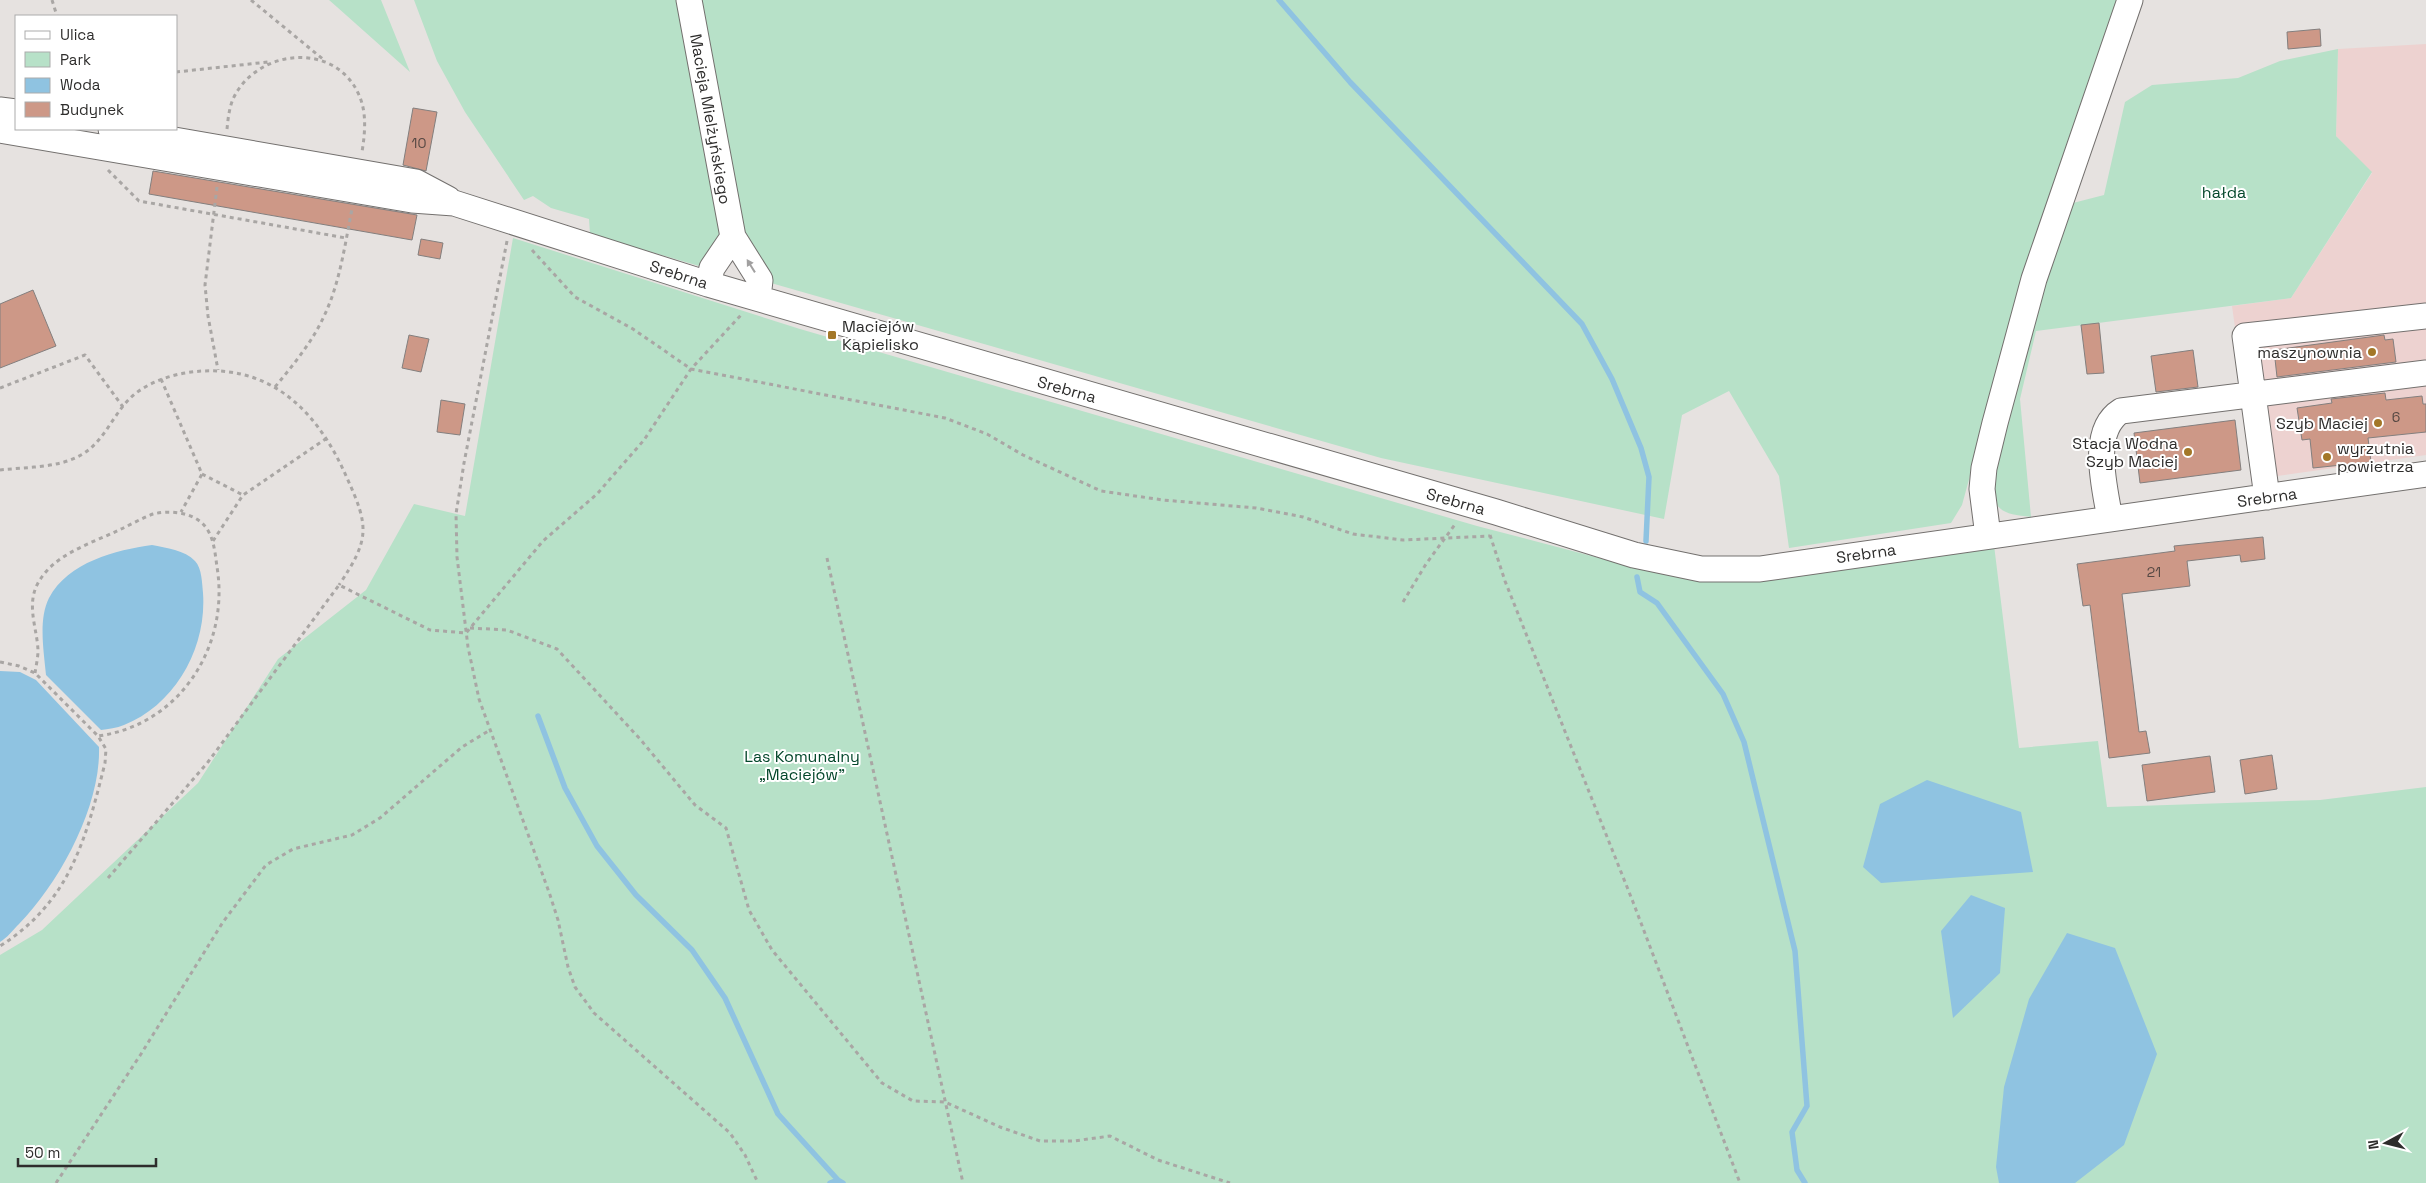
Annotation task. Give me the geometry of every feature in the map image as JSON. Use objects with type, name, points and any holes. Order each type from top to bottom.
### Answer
[{"type":"street","name":"Macieja Mielżyńskiego","points":[[689,0],[733,237],[760,280],[758,298]]},
{"type":"street","points":[[1988,536],[1982,489],[1984,468],[1995,423],[2034,279],[2130,0]]},
{"type":"street","points":[[0,110],[15,112]]},
{"type":"street","points":[[0,130],[412,200],[454,203]]},
{"type":"street","points":[[117,130],[416,182],[454,203]]},
{"type":"street","name":"Srebrna","points":[[454,203],[708,284],[1496,512],[1634,555],[1701,568],[1760,569],[2426,474]]},
{"type":"street","points":[[708,284],[712,268],[733,237]]},
{"type":"street","points":[[2267,496],[2245,336],[2426,316]]},
{"type":"street","points":[[2110,519],[2102,465],[2102,447],[2108,423],[2121,411],[2426,373]]},
{"type":"path","points":[[52,0],[57,15]]},
{"type":"path","points":[[251,0],[326,62]]},
{"type":"path","points":[[178,72],[272,62]]},
{"type":"path","points":[[86,144],[138,201],[346,238]]},
{"type":"path","points":[[218,370],[208,316],[205,285],[221,167]]},
{"type":"path","points":[[511,220],[464,463],[456,514],[457,557],[473,674],[490,730],[550,895],[558,920],[568,967],[575,987],[594,1013],[730,1133],[745,1155],[758,1183]]},
{"type":"path","points":[[529,247],[575,297],[633,328],[691,369],[945,418],[987,434],[1023,455],[1101,491],[1163,500],[1256,508],[1303,517],[1353,534],[1404,540],[1490,536]]},
{"type":"path","points":[[466,633],[543,541],[598,494],[644,440],[691,369],[758,298]]},
{"type":"path","points":[[0,388],[85,354],[123,407]]},
{"type":"path","points":[[0,470],[45,465],[81,456],[95,445],[123,407],[136,394],[161,379],[193,371],[218,370],[257,378],[275,387],[295,401],[327,438],[347,477],[364,524],[363,539],[359,553],[339,586],[208,762],[108,878]]},
{"type":"path","points":[[161,379],[202,474],[243,495]]},
{"type":"path","points":[[213,542],[243,495],[327,438]]},
{"type":"path","points":[[180,512],[202,474]]},
{"type":"path","points":[[1403,602],[1444,538],[1471,505]]},
{"type":"path","points":[[35,673],[38,650],[32,608],[37,584],[48,569],[65,555],[153,514],[180,512],[203,525],[213,542],[219,579],[219,601],[208,650],[198,670],[177,698],[131,729],[98,736]]},
{"type":"path","points":[[1496,512],[1490,536],[1505,581],[1633,902],[1740,1183]]},
{"type":"path","points":[[826,558],[963,1183]]},
{"type":"path","points":[[339,586],[430,630],[466,633]]},
{"type":"path","points":[[470,628],[507,630],[557,649],[640,739],[694,805],[726,828],[749,910],[772,950],[882,1083],[913,1101],[945,1102],[1000,1127],[1040,1141],[1074,1141],[1110,1136],[1158,1160],[1230,1183]]},
{"type":"path","points":[[0,662],[19,666],[35,673],[98,736],[106,749],[105,763],[80,852],[57,892],[41,913],[16,936],[0,946]]},
{"type":"path","points":[[56,1183],[141,1054],[223,922],[266,865],[293,849],[352,835],[373,822],[462,748],[490,730]]},
{"type":"shaded area","points":[[2426,44],[2426,455],[2256,479],[2232,306],[2291,298],[2372,173],[2336,136],[2338,49]]},
{"type":"green space","points":[[329,0],[381,0],[410,72],[337,7]]},
{"type":"green space","points":[[414,0],[676,0],[721,236],[699,266],[590,234],[589,219],[551,208],[533,196],[524,200],[465,112],[437,61]]},
{"type":"green space","points":[[701,0],[2122,0],[1976,454],[1962,505],[1951,523],[1789,548],[1779,476],[1729,391],[1682,415],[1664,519],[1381,458],[771,283],[744,235]]},
{"type":"green space","name":"hałda","points":[[2338,49],[2336,136],[2372,172],[2291,298],[2036,331],[2020,399],[2031,517],[2004,511],[1996,503],[1991,489],[2029,332],[2073,203],[2104,195],[2125,102],[2152,85],[2238,78],[2280,61]]},
{"type":"green space","name":"Las Komunalny „Maciejów”","points":[[513,238],[800,329],[1477,526],[1622,564],[1994,545],[2019,748],[2098,741],[2107,807],[2320,800],[2426,787],[2426,1183],[0,1183],[0,955],[42,930],[198,783],[278,659],[366,590],[414,504],[465,516]]},
{"type":"water","points":[[152,545],[186,554],[197,564],[203,593],[203,614],[200,634],[184,672],[158,704],[142,716],[124,725],[101,730],[46,675],[43,626],[46,607],[49,598],[57,586],[80,567],[109,554]]},
{"type":"water","points":[[0,671],[20,672],[36,680],[99,747],[98,770],[93,794],[75,842],[63,865],[34,907],[10,934],[0,942]]},
{"type":"water","points":[[1927,780],[2021,812],[2033,872],[1881,883],[1863,867],[1880,804]]},
{"type":"water","points":[[1971,895],[2005,908],[2000,973],[1953,1018],[1941,931]]},
{"type":"water","points":[[2067,933],[2115,948],[2157,1054],[2124,1145],[2075,1183],[1999,1183],[1996,1167],[2004,1087],[2029,999]]},
{"type":"building","points":[[2320,29],[2321,46],[2288,49],[2287,32]]},
{"type":"building","points":[[413,108],[437,112],[426,171],[403,165]]},
{"type":"building","points":[[153,171],[417,215],[412,240],[149,194]]},
{"type":"building","points":[[421,239],[443,243],[440,259],[418,255]]},
{"type":"building","points":[[33,290],[56,346],[0,368],[0,304]]},
{"type":"building","points":[[2099,323],[2104,373],[2087,374],[2081,325]]},
{"type":"building","points":[[409,335],[429,339],[421,372],[402,368]]},
{"type":"building","points":[[2384,335],[2385,340],[2393,339],[2396,362],[2277,377],[2274,350]]},
{"type":"building","points":[[2193,350],[2198,387],[2156,392],[2151,356]]},
{"type":"building","points":[[2385,393],[2386,400],[2422,396],[2423,404],[2426,404],[2426,432],[2368,438],[2371,462],[2313,468],[2310,439],[2302,440],[2297,408],[2332,403],[2331,399]]},
{"type":"building","points":[[441,400],[465,404],[460,435],[437,432]]},
{"type":"building","name":"Stacja Wodna Szyb Maciej","points":[[2235,420],[2241,470],[2140,483],[2134,433]]},
{"type":"building","points":[[2263,537],[2265,559],[2241,562],[2240,555],[2187,561],[2190,586],[2122,594],[2139,732],[2146,731],[2150,753],[2109,758],[2090,605],[2083,606],[2077,564],[2175,551],[2174,546]]},
{"type":"building","points":[[2272,755],[2277,789],[2245,794],[2240,760]]},
{"type":"building","points":[[2210,756],[2215,792],[2147,801],[2142,765]]},
{"type":"waterway","points":[[1279,0],[1350,82],[1582,324],[1612,379],[1641,448],[1649,477],[1646,541]]},
{"type":"waterway","points":[[1637,577],[1640,592],[1657,603],[1723,694],[1744,742],[1795,951],[1807,1106],[1792,1132],[1797,1170],[1805,1183]]},
{"type":"waterway","points":[[538,716],[565,788],[597,846],[636,895],[692,950],[725,998],[778,1114],[838,1180]]},
{"type":"waterway","points":[[830,1183],[838,1180],[843,1183]]},
{"type":"place","name":"Maciejów Kąpielisko","points":[[832,335]]},
{"type":"place","name":"maszynownia","points":[[2372,352]]},
{"type":"place","name":"Szyb Maciej","points":[[2378,423]]},
{"type":"place","name":"Stacja Wodna Szyb Maciej","points":[[2188,452]]},
{"type":"place","name":"wyrzutnia powietrza","points":[[2327,457]]}]
